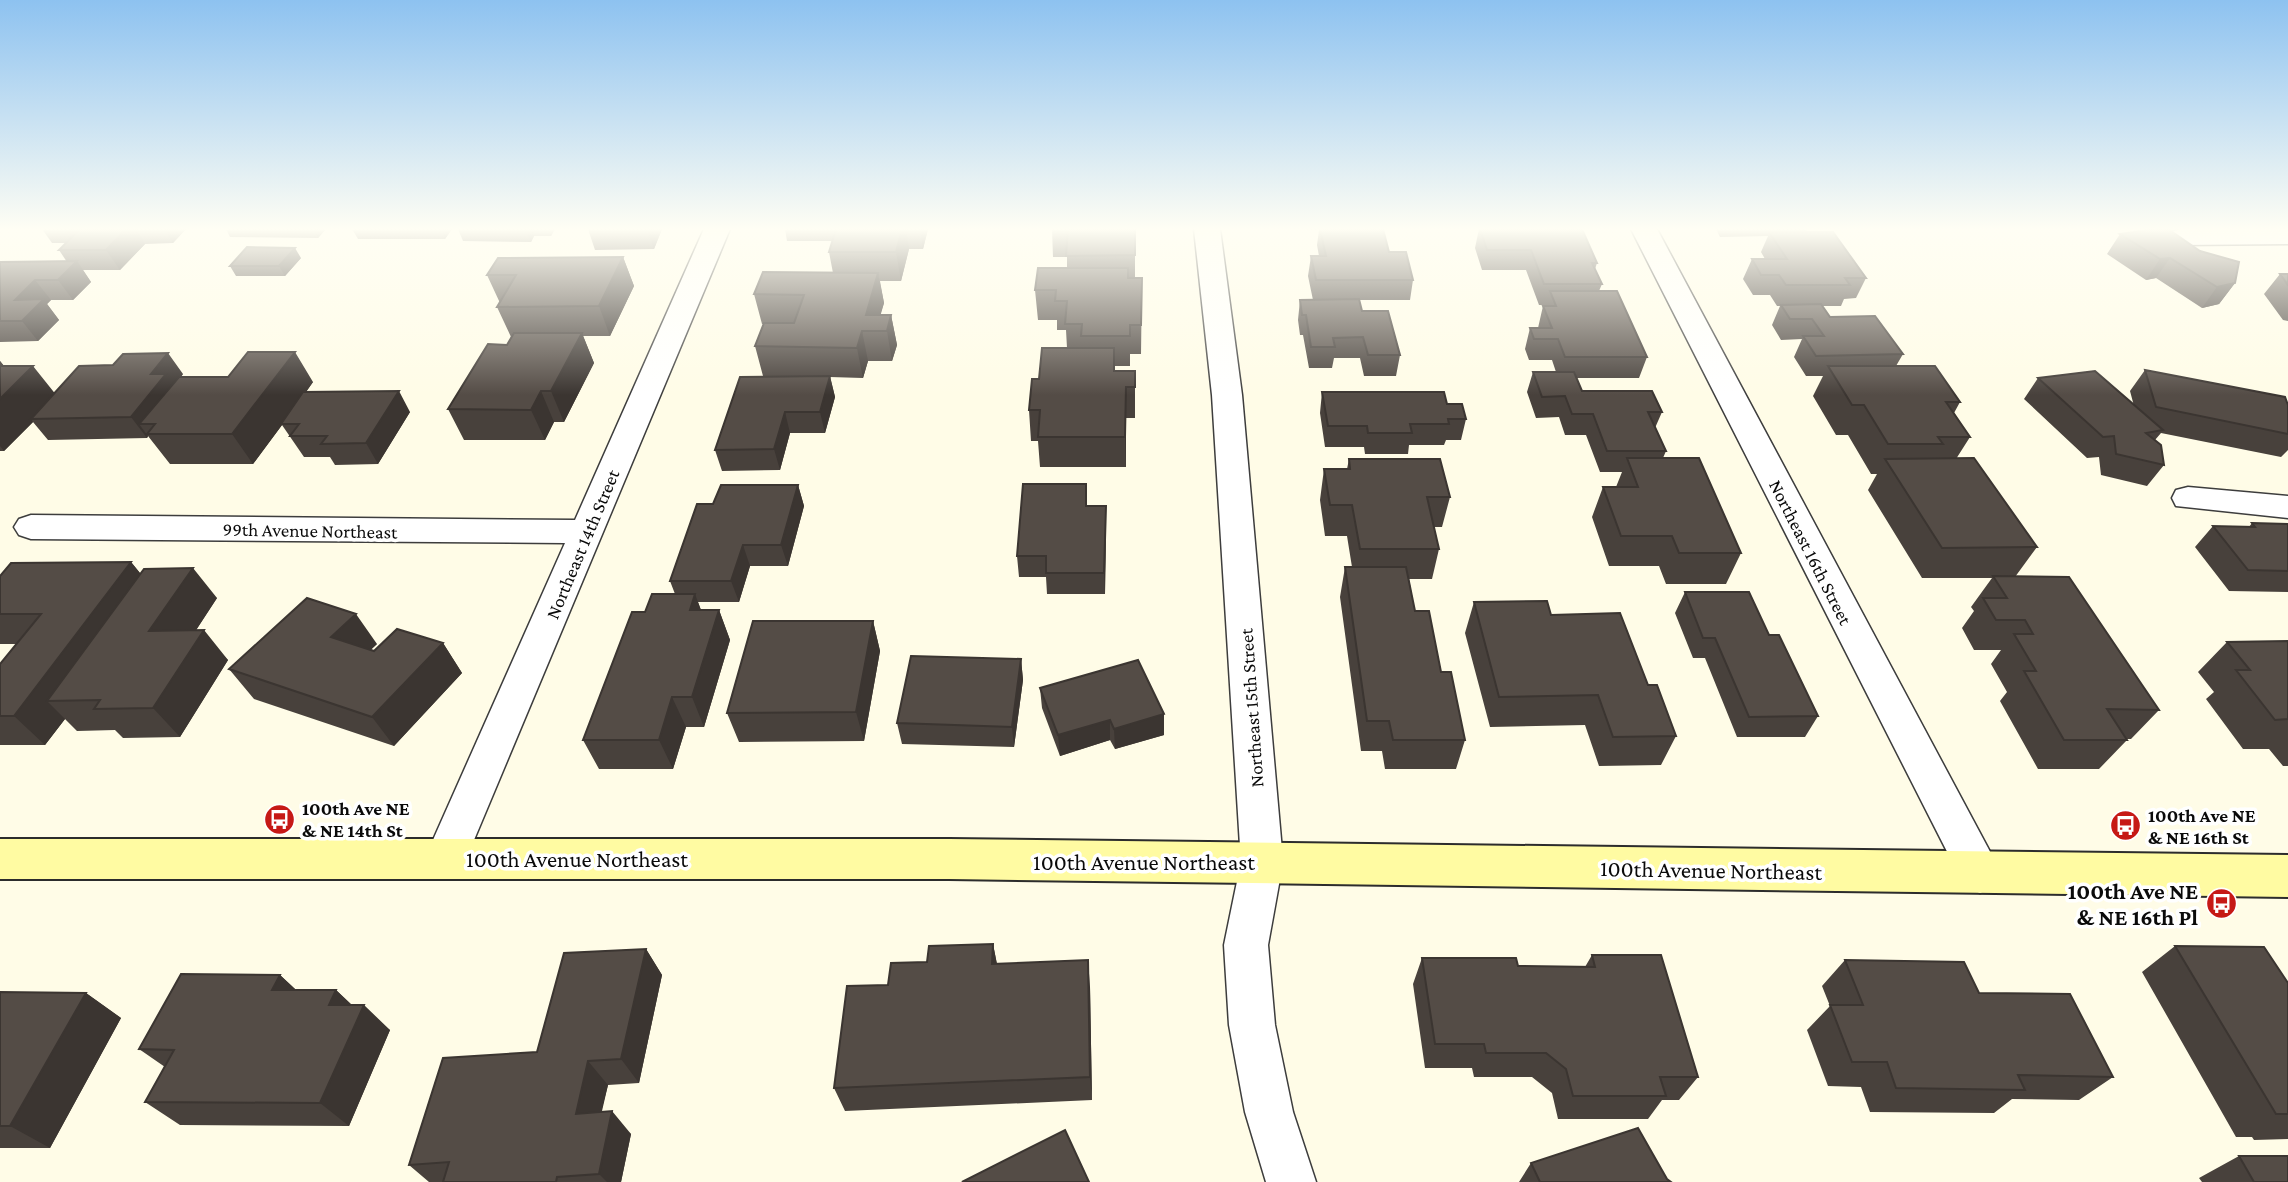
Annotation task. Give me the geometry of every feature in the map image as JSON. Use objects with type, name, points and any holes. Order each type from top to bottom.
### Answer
[{"type":"street","name":"Northeast 14th Street","points":[[446,858],[694,284]]},
{"type":"street","name":"Northeast 15th Street","points":[[1214,284],[1227,395],[1262,862],[1247,945],[1252,1025],[1269,1112],[1291,1182]]},
{"type":"street","name":"Northeast 16th Street","points":[[1673,284],[1980,874]]},
{"type":"street","points":[[2188,498],[2288,506]]},
{"type":"street","name":"99th Avenue Northeast","points":[[32,527],[588,532]]},
{"type":"street","name":"100th Avenue Northeast","points":[[0,859],[1262,862],[1980,874],[2288,876]]},
{"type":"building","points":[[0,284],[31,284],[15,300],[44,299],[22,321],[0,321]]},
{"type":"building","points":[[511,284],[610,284],[599,306],[497,307]]},
{"type":"building","points":[[758,284],[875,284],[866,315],[891,315],[887,331],[862,331],[857,348],[755,346],[764,323],[794,323],[804,295],[754,294]]},
{"type":"building","points":[[1036,284],[1142,284],[1141,325],[1130,325],[1130,336],[1081,336],[1082,324],[1065,324],[1067,301],[1055,301],[1056,290],[1035,290]]},
{"type":"building","points":[[1785,284],[1850,285],[1786,285]]},
{"type":"building","points":[[1550,291],[1617,291],[1647,357],[1565,357],[1558,339],[1534,339],[1530,328],[1552,328],[1543,306],[1556,306]]},
{"type":"building","points":[[1359,299],[1362,311],[1388,311],[1400,355],[1368,355],[1363,337],[1333,338],[1335,347],[1311,347],[1306,315],[1302,315],[1300,300]]},
{"type":"building","points":[[1821,304],[1830,317],[1875,316],[1903,354],[1816,356],[1803,336],[1824,336],[1812,319],[1790,319],[1781,305]]},
{"type":"building","points":[[514,333],[582,333],[551,391],[541,391],[531,410],[448,409],[488,344],[507,345]]},
{"type":"building","points":[[1042,348],[1114,348],[1114,371],[1135,371],[1135,387],[1126,387],[1125,437],[1038,437],[1040,410],[1029,410],[1032,379],[1039,379]]},
{"type":"building","points":[[248,352],[295,352],[232,434],[147,434],[155,424],[139,424],[179,377],[228,377]]},
{"type":"building","points":[[168,353],[151,374],[166,374],[131,417],[31,419],[79,366],[113,365],[123,354]]},
{"type":"building","points":[[0,366],[33,366],[0,399]]},
{"type":"building","points":[[1828,366],[1935,366],[1960,402],[1946,402],[1970,437],[1938,437],[1943,444],[1888,444],[1864,405],[1852,405]]},
{"type":"building","points":[[2145,370],[2285,397],[2288,405],[2288,434],[2156,407]]},
{"type":"building","points":[[2095,371],[2163,430],[2146,433],[2161,445],[2164,465],[2116,454],[2114,436],[2103,437],[2038,378]]},
{"type":"building","points":[[1533,372],[1574,372],[1582,391],[1652,391],[1662,412],[1648,412],[1666,451],[1607,451],[1593,414],[1572,414],[1565,396],[1542,397]]},
{"type":"building","points":[[830,376],[820,412],[785,412],[774,449],[715,450],[740,377]]},
{"type":"building","points":[[399,391],[366,443],[321,444],[327,436],[290,436],[299,424],[281,424],[303,392]]},
{"type":"building","points":[[1322,392],[1444,392],[1447,404],[1462,404],[1466,419],[1448,419],[1449,424],[1410,424],[1412,433],[1368,433],[1367,426],[1328,426]]},
{"type":"building","points":[[1627,458],[1699,458],[1741,553],[1679,553],[1672,536],[1621,536],[1603,487],[1638,487]]},
{"type":"building","points":[[1974,458],[2037,547],[1942,548],[1885,459]]},
{"type":"building","points":[[1349,459],[1440,459],[1450,497],[1427,497],[1439,549],[1360,549],[1352,505],[1330,505],[1324,469],[1350,469]]},
{"type":"building","points":[[1023,484],[1086,484],[1086,506],[1106,506],[1104,573],[1046,573],[1046,556],[1017,556]]},
{"type":"building","points":[[721,485],[798,485],[781,545],[743,545],[731,581],[670,581],[697,504],[713,504]]},
{"type":"building","points":[[2252,523],[2288,524],[2288,571],[2248,570],[2213,526],[2255,527]]},
{"type":"building","points":[[131,562],[14,716],[0,716],[0,664],[41,614],[0,614],[0,576],[11,563]]},
{"type":"building","points":[[1345,567],[1406,567],[1415,611],[1429,611],[1441,672],[1451,672],[1465,740],[1393,740],[1389,721],[1367,721]]},
{"type":"building","points":[[193,568],[149,631],[204,630],[153,708],[94,709],[100,700],[47,701],[144,569]]},
{"type":"building","points":[[1993,576],[2069,577],[2159,710],[2107,709],[2127,740],[2064,740],[2024,671],[2036,671],[2014,634],[2033,634],[2025,620],[1996,620],[1983,598],[2007,598]]},
{"type":"building","points":[[1685,592],[1749,592],[1769,635],[1779,635],[1818,716],[1749,717],[1715,638],[1703,638]]},
{"type":"building","points":[[652,594],[695,594],[690,610],[719,610],[692,697],[672,697],[659,740],[583,740],[632,612],[645,612]]},
{"type":"building","points":[[307,598],[356,614],[331,637],[374,651],[397,629],[443,643],[372,717],[229,669]]},
{"type":"building","points":[[1547,601],[1551,615],[1620,613],[1648,685],[1657,685],[1676,736],[1613,737],[1598,695],[1499,697],[1474,602]]},
{"type":"building","points":[[753,621],[873,621],[856,712],[727,713]]},
{"type":"building","points":[[2288,641],[2288,719],[2275,720],[2236,670],[2250,670],[2227,642]]},
{"type":"building","points":[[911,656],[1021,659],[1012,727],[897,723]]},
{"type":"building","points":[[1138,660],[1164,714],[1114,729],[1110,720],[1058,735],[1040,688]]},
{"type":"building","points":[[993,944],[992,964],[1088,960],[1090,1077],[834,1088],[847,986],[888,985],[891,963],[927,962],[929,946]]},
{"type":"building","points":[[2175,946],[2264,947],[2288,983],[2288,1114],[2276,1114]]},
{"type":"building","points":[[646,949],[621,1059],[588,1061],[576,1114],[612,1111],[599,1174],[557,1177],[556,1182],[443,1182],[449,1162],[409,1165],[443,1058],[537,1052],[564,953]]},
{"type":"building","points":[[1592,955],[1661,955],[1698,1077],[1660,1077],[1666,1096],[1573,1096],[1566,1069],[1546,1053],[1486,1053],[1484,1044],[1435,1044],[1422,958],[1516,958],[1518,966],[1595,967]]},
{"type":"building","points":[[1845,960],[1964,962],[1979,993],[2070,994],[2113,1077],[2018,1075],[2025,1090],[1896,1088],[1887,1062],[1852,1062],[1830,1005],[1863,1005]]},
{"type":"building","points":[[181,974],[280,975],[272,990],[336,990],[329,1005],[364,1005],[320,1103],[145,1102],[174,1050],[139,1049]]},
{"type":"building","points":[[0,992],[86,993],[10,1126],[0,1126]]},
{"type":"building","points":[[1638,1128],[1671,1182],[1540,1182],[1531,1163]]},
{"type":"building","points":[[1065,1130],[1089,1182],[962,1182]]},
{"type":"building","points":[[2239,1156],[2288,1156],[2288,1182],[2254,1182]]},
{"type":"place","name":"100th Ave NE & NE 14th St","points":[[279,819]]},
{"type":"place","name":"100th Ave NE & NE 16th St","points":[[2125,826]]},
{"type":"place","name":"100th Ave NE & NE 16th Pl","points":[[2221,904]]}]
